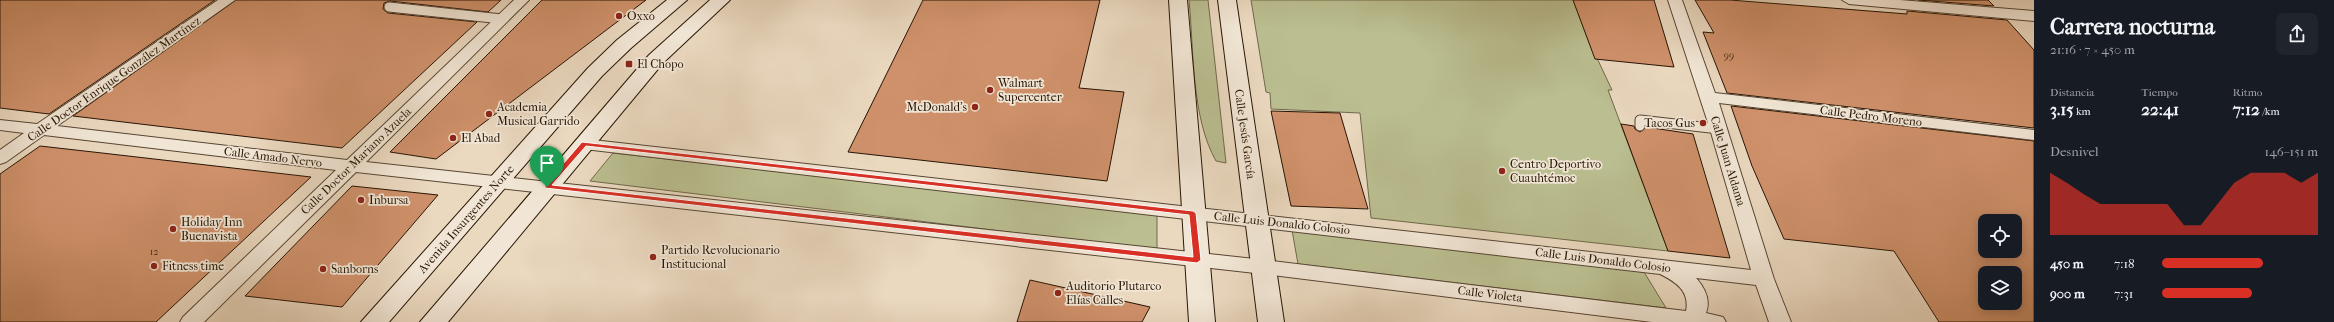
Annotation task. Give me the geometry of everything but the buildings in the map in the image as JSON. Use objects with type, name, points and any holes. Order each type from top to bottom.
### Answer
[{"type":"main road","name":"Avenida Insurgentes Norte","points":[[374,322],[609,58],[678,0]]},
{"type":"main road","points":[[433,322],[656,59],[721,0]]},
{"type":"main road","points":[[1178,0],[1202,322]]},
{"type":"main road","name":"Calle Jesús García","points":[[1227,0],[1271,322]]},
{"type":"street","name":"Calle Doctor Enrique González Martínez","points":[[0,158],[228,0]]},
{"type":"street","name":"Calle Doctor Mariano Azuela","points":[[190,322],[522,0]]},
{"type":"street","name":"Calle Juan Aldama","points":[[1675,0],[1718,129],[1764,279],[1780,322]]},
{"type":"street","points":[[1849,0],[2031,18]]},
{"type":"street","points":[[2011,0],[2031,18]]},
{"type":"street","name":"Calle Pedro Moreno","points":[[1707,97],[2034,135]]},
{"type":"street","name":"Calle Amado Nervo","points":[[0,125],[351,166],[547,187]]},
{"type":"street","name":"Calle Luis Donaldo Colosio","points":[[584,144],[1662,266],[1764,279]]},
{"type":"street","points":[[547,187],[1264,267]]},
{"type":"street","points":[[1662,266],[1678,274],[1691,285],[1698,298],[1699,310],[1692,319]]},
{"type":"street","name":"Calle Violeta","points":[[1264,267],[1715,322]]},
{"type":"lane","points":[[389,7],[502,20]]},
{"type":"lane","points":[[1640,126],[1640,120],[1718,129]]},
{"type":"green space","points":[[1189,0],[1208,0],[1226,163],[1216,161],[1202,124],[1195,82]]},
{"type":"green space","name":"Centro Deportivo Cuauhtémoc","points":[[1251,0],[1573,0],[1588,39],[1612,90],[1608,90],[1668,251],[1371,218],[1360,113],[1271,109],[1270,93],[1266,92]]},
{"type":"green space","points":[[613,153],[1157,214],[1157,250],[590,181]]},
{"type":"green space","points":[[1292,230],[1644,272],[1666,308],[1298,264]]},
{"type":"place","name":"Oxxo","points":[[619,16]]},
{"type":"place","name":"El Chopo","points":[[629,64]]},
{"type":"place","name":"Walmart Supercenter","points":[[990,90]]},
{"type":"place","name":"McDonald's","points":[[975,107]]},
{"type":"place","name":"Academia Musical Garrido","points":[[489,114]]},
{"type":"place","name":"Tacos Gus","points":[[1703,123]]},
{"type":"place","name":"El Abad","points":[[453,138]]},
{"type":"place","name":"Centro Deportivo Cuauhtémoc","points":[[1502,171]]},
{"type":"place","name":"Inbursa","points":[[361,200]]},
{"type":"place","name":"Holiday Inn Buenavista","points":[[173,229]]},
{"type":"place","name":"Partido Revolucionario Institucional","points":[[653,257]]},
{"type":"place","name":"Fitness time","points":[[154,266]]},
{"type":"place","name":"Sanborns","points":[[323,269]]},
{"type":"place","name":"Auditorio Plutarco Elías Calles","points":[[1058,293]]},
{"type":"route","points":[[584,144],[611,147],[1193,213],[1197,260],[1152,254],[547,187],[584,144]]}]
